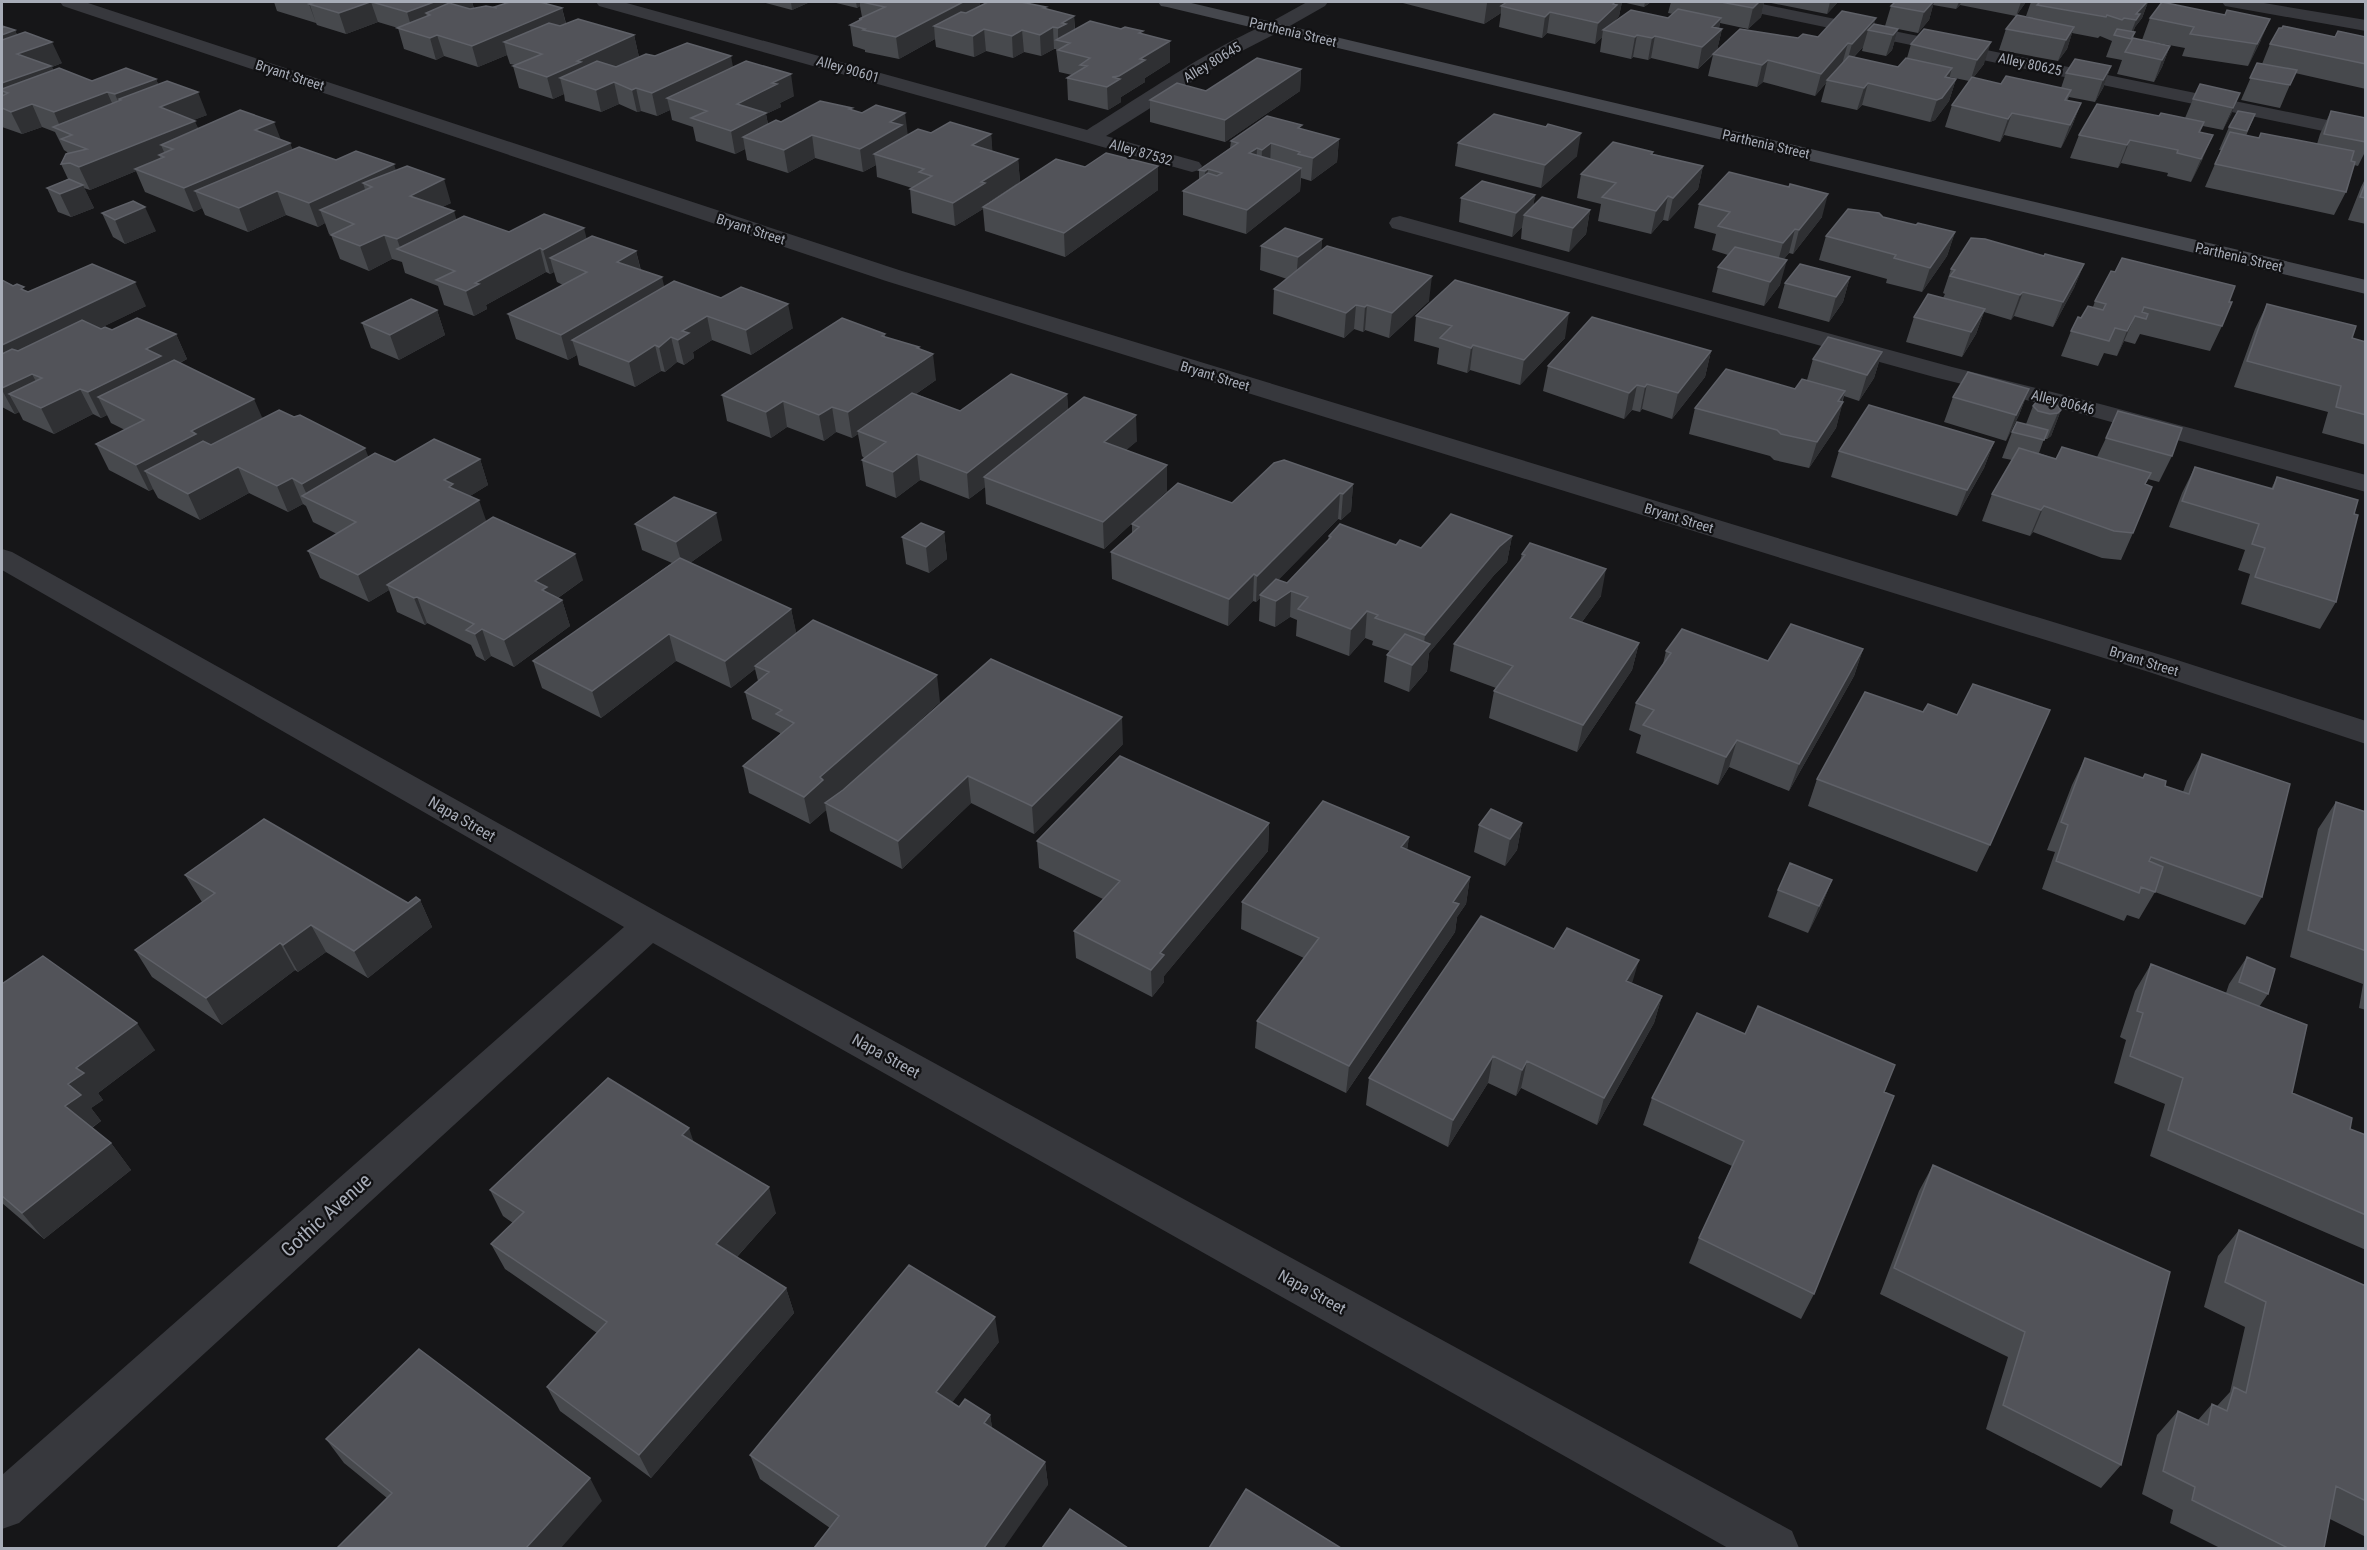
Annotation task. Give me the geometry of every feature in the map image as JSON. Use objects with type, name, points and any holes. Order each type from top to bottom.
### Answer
[{"type":"main road","name":"Parthenia Street","points":[[1167,2],[2366,287]]},
{"type":"street","name":"Bryant Street","points":[[69,2],[894,276],[2160,665],[2366,733]]},
{"type":"street","name":"Alley 90601","points":[[605,2],[1090,138]]},
{"type":"street","points":[[1275,27],[1319,2]]},
{"type":"street","name":"Alley 80625","points":[[1729,2],[2366,134]]},
{"type":"street","points":[[2230,2],[2366,26]]},
{"type":"street","name":"Alley 80645","points":[[1090,138],[1230,50],[1275,27]]},
{"type":"street","name":"Alley 87532","points":[[1090,138],[1192,166]]},
{"type":"street","name":"Alley 80646","points":[[1400,223],[1759,322],[2366,484]]},
{"type":"street","name":"Napa Street","points":[[2,558],[650,925],[1775,1548]]},
{"type":"street","name":"Gothic Avenue","points":[[2,1506],[650,925]]},
{"type":"building","points":[[315,2],[370,2],[339,13],[309,4]]},
{"type":"building","points":[[372,2],[434,2],[407,12]]},
{"type":"building","points":[[510,2],[540,2],[562,8],[472,46],[437,35],[430,38],[397,28],[430,15],[426,13],[449,3],[470,9],[486,6],[497,8],[494,7]]},
{"type":"building","points":[[862,2],[963,2],[896,37],[850,25],[885,7]]},
{"type":"building","points":[[988,2],[1021,2],[1074,16],[1062,23],[1066,24],[1058,28],[1053,27],[1040,35],[1022,30],[1012,36],[984,29],[973,36],[934,26],[961,12],[966,13]]},
{"type":"building","points":[[1507,2],[1615,2],[1613,4],[1617,5],[1598,23],[1550,12],[1545,17],[1501,6]]},
{"type":"building","points":[[1721,2],[1759,2],[1753,8]]},
{"type":"building","points":[[1895,2],[1933,2],[1924,12],[1891,6]]},
{"type":"building","points":[[2040,2],[2147,2],[2136,14],[2140,14],[2136,20],[2124,18],[2122,20],[2107,15],[2106,17],[2037,5]]},
{"type":"building","points":[[2162,2],[2225,15],[2227,10],[2270,19],[2257,44],[2190,34],[2194,27],[2150,18]]},
{"type":"building","points":[[1678,9],[1721,18],[1712,27],[1722,29],[1702,47],[1655,36],[1652,38],[1637,35],[1635,37],[1603,30],[1631,10],[1668,18]]},
{"type":"building","points":[[1842,11],[1876,18],[1852,44],[1848,43],[1821,74],[1768,60],[1762,65],[1713,54],[1740,29],[1798,38],[1803,34],[1818,37]]},
{"type":"building","points":[[2017,15],[2074,27],[2066,40],[2006,29]]},
{"type":"building","points":[[578,19],[634,35],[547,77],[513,66],[542,54],[504,42],[549,23],[560,26]]},
{"type":"building","points":[[1090,21],[1121,29],[1125,27],[1143,31],[1139,33],[1170,41],[1140,59],[1145,60],[1119,76],[1112,77],[1120,79],[1107,87],[1067,78],[1087,66],[1080,65],[1090,58],[1058,50],[1070,43],[1056,40]]},
{"type":"building","points":[[1874,24],[1898,29],[1893,35],[1868,30]]},
{"type":"building","points":[[2,26],[15,30],[2,35]]},
{"type":"building","points":[[2283,26],[2335,37],[2338,31],[2366,37],[2366,64],[2270,44],[2279,28]]},
{"type":"building","points":[[1924,29],[1991,42],[1977,60],[1911,44]]},
{"type":"building","points":[[2117,29],[2135,32],[2131,39],[2114,35]]},
{"type":"building","points":[[25,32],[52,42],[17,54],[51,66],[2,83],[2,40]]},
{"type":"building","points":[[2133,38],[2170,46],[2162,60],[2125,52]]},
{"type":"building","points":[[687,43],[731,56],[652,93],[636,88],[632,90],[614,82],[596,90],[560,78],[597,61],[616,67],[646,54],[655,56]]},
{"type":"building","points":[[1849,56],[1898,67],[1906,58],[1952,68],[1945,77],[1956,79],[1942,98],[1937,100],[1868,83],[1864,88],[1827,80]]},
{"type":"building","points":[[1257,58],[1301,69],[1225,120],[1150,100],[1177,83],[1206,91]]},
{"type":"building","points":[[2075,59],[2111,66],[2103,80],[2066,73]]},
{"type":"building","points":[[746,61],[791,74],[772,83],[777,84],[737,104],[766,113],[731,131],[691,118],[707,111],[667,98]]},
{"type":"building","points":[[2257,63],[2297,70],[2290,85],[2250,78]]},
{"type":"building","points":[[59,68],[92,81],[126,68],[156,79],[115,94],[107,92],[54,112],[32,104],[11,112],[2,108],[2,96],[8,93],[2,89]]},
{"type":"building","points":[[2006,76],[2071,90],[2065,100],[2081,103],[2070,125],[2012,113],[2008,119],[1952,105],[1972,77],[2001,84]]},
{"type":"building","points":[[167,81],[198,92],[160,107],[195,121],[79,167],[70,163],[61,164],[66,154],[87,149],[61,139],[72,135],[53,127]]},
{"type":"building","points":[[2200,84],[2240,93],[2233,108],[2193,99]]},
{"type":"building","points":[[820,101],[852,108],[849,109],[862,113],[876,105],[905,113],[890,122],[902,125],[860,149],[812,135],[784,150],[743,137],[776,120],[781,122]]},
{"type":"building","points":[[2097,104],[2204,122],[2199,132],[2213,135],[2201,159],[2177,153],[2178,150],[2130,140],[2127,145],[2079,135]]},
{"type":"building","points":[[240,110],[274,122],[255,130],[290,143],[184,188],[135,169],[164,157],[159,155],[173,149],[161,145]]},
{"type":"building","points":[[2238,111],[2255,114],[2247,131],[2229,127]]},
{"type":"building","points":[[2331,111],[2366,118],[2366,142],[2324,134]]},
{"type":"building","points":[[1494,114],[1581,133],[1545,165],[1458,143]]},
{"type":"building","points":[[1267,116],[1302,125],[1298,128],[1339,139],[1313,158],[1271,143],[1262,150],[1257,148],[1249,153],[1301,168],[1247,210],[1183,191],[1208,173],[1217,176],[1222,173],[1208,169],[1199,170],[1238,143],[1231,141]]},
{"type":"building","points":[[950,122],[991,134],[972,145],[1018,159],[953,203],[910,189],[932,176],[919,172],[924,169],[874,154],[918,129],[931,133]]},
{"type":"building","points":[[2230,132],[2259,138],[2261,133],[2354,151],[2351,161],[2355,162],[2346,192],[2215,164]]},
{"type":"building","points":[[1613,142],[1653,152],[1651,154],[1703,166],[1673,198],[1668,196],[1656,211],[1602,197],[1616,183],[1581,174]]},
{"type":"building","points":[[299,147],[336,160],[356,151],[394,164],[309,203],[277,191],[239,208],[195,191]]},
{"type":"building","points":[[1106,153],[1158,166],[1064,233],[983,207],[1056,159],[1085,167]]},
{"type":"building","points":[[407,166],[444,179],[410,196],[454,211],[397,239],[384,235],[360,246],[331,235],[354,224],[320,210],[372,187],[363,183]]},
{"type":"building","points":[[1729,172],[1828,194],[1799,230],[1795,229],[1783,243],[1718,226],[1730,212],[1699,204]]},
{"type":"building","points":[[69,179],[83,185],[60,194],[47,188]]},
{"type":"building","points":[[1482,181],[1535,195],[1516,213],[1461,198]]},
{"type":"building","points":[[2366,181],[2366,198],[2360,197]]},
{"type":"building","points":[[1542,197],[1590,210],[1573,228],[1524,215]]},
{"type":"building","points":[[133,201],[145,207],[115,220],[102,213]]},
{"type":"building","points":[[1848,209],[1879,213],[1883,217],[1955,232],[1930,268],[1894,258],[1896,255],[1826,236]]},
{"type":"building","points":[[544,214],[584,228],[543,250],[540,248],[475,283],[479,284],[466,291],[436,280],[455,271],[397,249],[464,216],[509,232]]},
{"type":"building","points":[[1285,228],[1322,239],[1298,257],[1261,246]]},
{"type":"building","points":[[592,236],[636,251],[617,262],[662,277],[561,335],[508,314],[587,272],[550,258]]},
{"type":"building","points":[[1971,238],[1985,239],[2044,256],[2045,254],[2084,264],[2063,302],[2023,292],[2020,295],[1950,276],[1955,270],[1951,269]]},
{"type":"building","points":[[1327,246],[1432,276],[1392,313],[1367,305],[1365,307],[1356,305],[1346,313],[1274,289]]},
{"type":"building","points":[[1735,247],[1787,260],[1770,282],[1718,267]]},
{"type":"building","points":[[2122,258],[2235,286],[2229,302],[2232,302],[2222,326],[2144,307],[2142,312],[2148,314],[2146,319],[2135,316],[2127,331],[2115,328],[2109,341],[2071,331],[2078,317],[2081,318],[2088,306],[2103,310],[2106,304],[2095,301],[2111,271],[2115,272]]},
{"type":"building","points":[[92,264],[135,282],[2,345],[2,280],[13,286],[17,284],[24,287],[21,289],[28,292]]},
{"type":"building","points":[[1800,264],[1850,277],[1836,297],[1785,283]]},
{"type":"building","points":[[1455,280],[1569,313],[1524,360],[1473,345],[1471,348],[1440,338],[1452,326],[1416,316]]},
{"type":"building","points":[[674,281],[721,298],[741,287],[788,304],[746,330],[707,316],[682,331],[689,333],[678,340],[671,337],[659,347],[655,345],[629,362],[572,340]]},
{"type":"building","points":[[1928,294],[1985,309],[1971,332],[1914,317]]},
{"type":"building","points":[[411,299],[437,310],[390,335],[362,323]]},
{"type":"building","points":[[2267,304],[2356,326],[2352,338],[2366,342],[2366,415],[2336,407],[2341,386],[2247,361]]},
{"type":"building","points":[[1592,317],[1711,351],[1678,393],[1647,384],[1645,387],[1637,385],[1629,393],[1548,366]]},
{"type":"building","points":[[137,318],[176,334],[146,349],[161,356],[88,392],[80,389],[41,408],[9,394],[42,378],[32,374],[2,388],[2,354],[12,349],[18,351],[82,320],[101,329],[105,327],[112,330]]},
{"type":"building","points":[[842,318],[885,334],[882,336],[919,347],[917,348],[933,354],[848,412],[832,407],[819,415],[783,401],[766,412],[722,395]]},
{"type":"building","points":[[1828,337],[1882,352],[1867,375],[1813,359]]},
{"type":"building","points":[[174,360],[254,399],[191,431],[196,434],[136,465],[96,444],[144,420],[98,397]]},
{"type":"building","points":[[1726,369],[1795,389],[1802,379],[1845,391],[1838,401],[1843,402],[1817,442],[1781,434],[1777,430],[1695,408]]},
{"type":"building","points":[[1968,372],[2029,389],[2016,415],[1953,397]]},
{"type":"building","points":[[1011,374],[1067,394],[967,473],[917,454],[893,472],[862,460],[886,442],[858,431],[912,393],[960,411]]},
{"type":"building","points":[[1084,397],[1136,415],[1104,442],[1167,465],[1103,522],[984,477]]},
{"type":"building","points":[[2037,401],[2056,404],[2061,410],[2050,414],[2038,411],[2033,406]]},
{"type":"building","points":[[1869,405],[1994,442],[1967,490],[1839,451]]},
{"type":"building","points":[[279,410],[294,417],[300,415],[365,448],[302,484],[292,478],[277,486],[238,467],[188,494],[145,471],[203,441],[211,445]]},
{"type":"building","points":[[2118,411],[2182,428],[2172,456],[2106,438]]},
{"type":"building","points":[[2017,422],[2048,430],[2044,440],[2012,432]]},
{"type":"building","points":[[434,439],[480,459],[444,480],[453,484],[449,487],[479,500],[358,575],[308,551],[356,522],[302,496],[375,453],[395,462]]},
{"type":"building","points":[[2062,447],[2151,473],[2145,484],[2152,487],[2133,533],[2114,531],[2044,506],[2041,510],[1992,494],[2019,448],[2056,459]]},
{"type":"building","points":[[1284,460],[1353,484],[1343,494],[1340,493],[1257,576],[1254,574],[1229,599],[1111,552],[1139,527],[1132,524],[1178,483],[1232,503],[1274,463]]},
{"type":"building","points":[[2195,467],[2273,489],[2277,477],[2358,500],[2354,514],[2358,515],[2336,602],[2255,577],[2265,548],[2252,544],[2259,524],[2182,501]]},
{"type":"building","points":[[674,497],[716,513],[676,542],[635,524]]},
{"type":"building","points":[[1451,514],[1512,536],[1499,547],[1425,635],[1375,618],[1378,615],[1367,611],[1351,629],[1298,609],[1308,597],[1291,591],[1276,601],[1260,595],[1276,579],[1287,583],[1331,537],[1329,536],[1340,524],[1396,545],[1400,540],[1421,548]]},
{"type":"building","points":[[493,517],[575,554],[535,581],[547,587],[542,590],[562,600],[504,640],[482,629],[475,634],[466,630],[474,624],[387,585]]},
{"type":"building","points":[[921,523],[944,532],[926,547],[902,537]]},
{"type":"building","points":[[1530,543],[1606,569],[1570,618],[1639,643],[1583,725],[1494,691],[1513,666],[1454,644],[1525,555],[1522,554]]},
{"type":"building","points":[[680,558],[791,609],[725,661],[669,634],[592,691],[533,661]]},
{"type":"building","points":[[813,620],[937,675],[820,777],[823,780],[804,797],[743,766],[794,723],[776,714],[782,710],[745,692],[769,672],[755,666]]},
{"type":"building","points":[[1791,624],[1863,649],[1799,764],[1737,740],[1726,757],[1643,725],[1654,710],[1636,703],[1671,653],[1666,651],[1682,629],[1768,661]]},
{"type":"building","points":[[1405,634],[1430,644],[1412,665],[1387,655]]},
{"type":"building","points":[[991,659],[1122,717],[1032,806],[968,776],[898,841],[825,803],[843,790]]},
{"type":"building","points":[[1973,684],[2050,710],[1990,845],[1817,779],[1865,692],[1923,712],[1928,704],[1957,715]]},
{"type":"building","points":[[2202,754],[2290,784],[2262,897],[2151,857],[2149,861],[2163,867],[2155,892],[2141,887],[2139,893],[2056,861],[2068,825],[2061,822],[2085,758],[2143,778],[2145,774],[2166,781],[2165,786],[2189,794]]},
{"type":"building","points":[[1120,756],[1269,823],[1160,953],[1164,955],[1151,970],[1074,931],[1120,881],[1037,841]]},
{"type":"building","points":[[1323,801],[1409,837],[1401,847],[1470,877],[1453,902],[1459,904],[1349,1066],[1257,1021],[1319,938],[1242,902]]},
{"type":"building","points":[[2336,802],[2366,812],[2366,951],[2308,930]]},
{"type":"building","points":[[1491,809],[1522,823],[1510,839],[1479,825]]},
{"type":"building","points":[[264,819],[408,903],[416,897],[420,900],[354,951],[311,925],[283,945],[280,943],[206,998],[135,950],[215,893],[185,875]]},
{"type":"building","points":[[1790,863],[1832,880],[1819,906],[1778,890]]},
{"type":"building","points":[[1481,916],[1554,949],[1567,928],[1639,960],[1626,981],[1662,996],[1604,1098],[1527,1061],[1522,1070],[1493,1056],[1453,1120],[1369,1078]]},
{"type":"building","points":[[43,956],[137,1023],[76,1068],[84,1073],[68,1084],[81,1095],[65,1106],[111,1143],[22,1213],[2,1196],[2,984]]},
{"type":"building","points":[[2247,957],[2275,969],[2268,994],[2239,982]]},
{"type":"building","points":[[2151,964],[2307,1025],[2292,1093],[2352,1118],[2350,1129],[2366,1135],[2366,1215],[2168,1130],[2183,1078],[2130,1056],[2143,1013],[2137,1011]]},
{"type":"building","points":[[1758,1006],[1895,1065],[1884,1092],[1894,1096],[1814,1294],[1699,1238],[1744,1141],[1652,1098],[1697,1013],[1745,1034]]},
{"type":"building","points":[[608,1078],[689,1128],[682,1135],[769,1187],[716,1244],[786,1288],[639,1455],[547,1387],[607,1322],[491,1244],[524,1212],[490,1190]]},
{"type":"building","points":[[1933,1165],[2170,1272],[2121,1465],[2003,1405],[2025,1332],[1894,1268]]},
{"type":"building","points":[[2239,1230],[2366,1286],[2366,1501],[2336,1486],[2324,1548],[2288,1548],[2192,1500],[2195,1487],[2163,1471],[2178,1411],[2208,1425],[2212,1404],[2227,1411],[2234,1387],[2246,1393],[2266,1302],[2225,1282]]},
{"type":"building","points":[[909,1265],[995,1317],[936,1392],[959,1407],[965,1399],[990,1415],[984,1423],[1045,1462],[984,1548],[814,1548],[839,1516],[750,1455]]},
{"type":"building","points":[[419,1349],[590,1478],[526,1548],[337,1548],[392,1493],[326,1439]]},
{"type":"building","points":[[1246,1489],[1341,1548],[1209,1548]]},
{"type":"building","points":[[1070,1509],[1128,1548],[1042,1548]]}]
